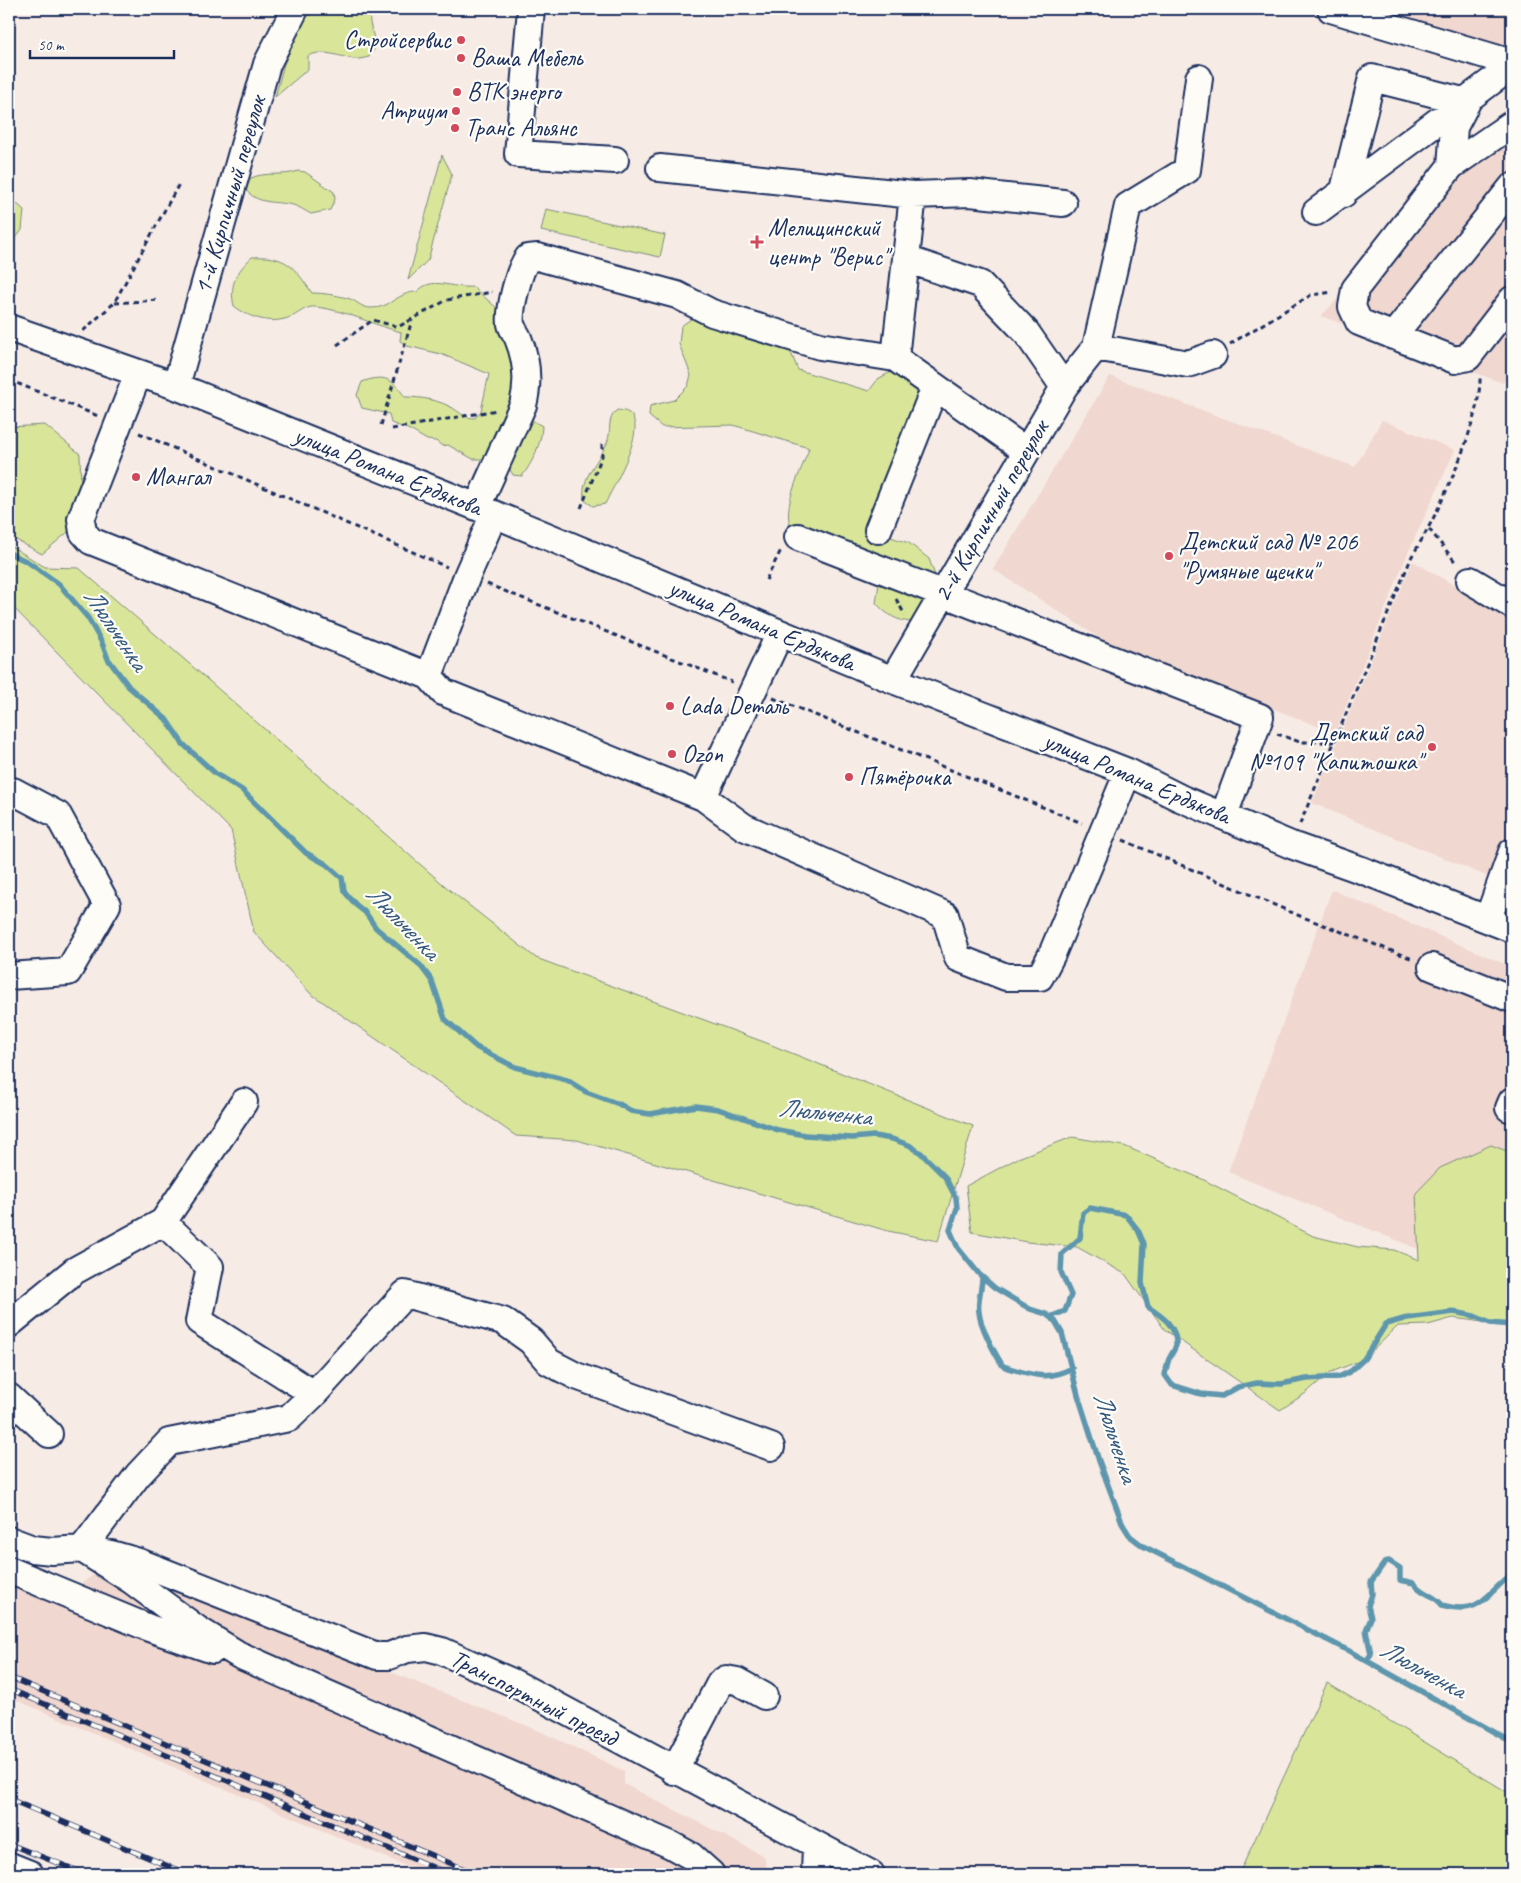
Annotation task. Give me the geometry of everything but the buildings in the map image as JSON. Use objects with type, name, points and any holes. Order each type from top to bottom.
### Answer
[{"type":"street","name":"1-й Кирпичный переулок","points":[[176,386],[267,64],[295,9]]},
{"type":"street","points":[[531,9],[518,154],[615,160]]},
{"type":"street","points":[[1331,9],[1512,65]]},
{"type":"street","points":[[1316,212],[1467,102],[1512,65]]},
{"type":"street","points":[[1199,78],[1187,170],[1128,206],[1096,347],[1188,364],[1212,355]]},
{"type":"street","points":[[1343,194],[1372,78],[1467,102]]},
{"type":"street","points":[[1451,166],[1454,127],[1467,102]]},
{"type":"street","points":[[1512,124],[1451,166],[1355,289],[1352,307],[1359,322],[1455,360],[1468,357],[1512,300]]},
{"type":"street","points":[[660,168],[913,195],[970,193],[1063,203]]},
{"type":"street","points":[[1393,336],[1512,187]]},
{"type":"street","points":[[895,358],[913,195]]},
{"type":"street","points":[[429,676],[467,576],[486,510],[521,409],[528,380],[525,360],[518,336],[512,327],[510,316],[522,265],[528,258],[538,257],[677,295],[712,313],[820,346],[895,358],[1026,452]]},
{"type":"street","points":[[906,259],[980,284],[1026,332],[1064,387]]},
{"type":"street","name":"улица Романа Ердякова","points":[[9,328],[176,386],[486,510],[893,680],[1128,772],[1180,798],[1224,815],[1291,845],[1488,918],[1512,929]]},
{"type":"street","name":"2-й Кирпичный переулок","points":[[893,680],[1064,387],[1096,347]]},
{"type":"street","points":[[138,374],[81,519],[83,532],[91,541],[429,676],[443,692],[703,797],[744,827],[946,915],[958,958],[1006,977],[1040,977],[1052,954],[1128,772]]},
{"type":"street","points":[[878,530],[935,387]]},
{"type":"street","points":[[798,537],[1260,717],[1224,815]]},
{"type":"street","points":[[1470,580],[1512,604]]},
{"type":"street","points":[[703,797],[780,633]]},
{"type":"street","points":[[9,793],[13,792],[58,815],[107,905],[68,972],[9,976]]},
{"type":"street","points":[[1488,918],[1512,852]]},
{"type":"street","points":[[1432,967],[1512,999]]},
{"type":"street","points":[[9,1324],[74,1271],[163,1222],[244,1102]]},
{"type":"street","points":[[163,1222],[210,1267],[199,1321],[314,1394]]},
{"type":"street","points":[[262,1667],[216,1642],[131,1580],[82,1549],[138,1474],[169,1442],[289,1418],[314,1394],[405,1294],[503,1321],[531,1341],[549,1362],[576,1376],[771,1447]]},
{"type":"street","points":[[9,1397],[49,1434]]},
{"type":"street","name":"Транспортный проезд","points":[[9,1540],[34,1549],[52,1551],[82,1549],[111,1554],[139,1562],[377,1656],[389,1656],[416,1647],[442,1651],[540,1696],[674,1771],[871,1874]]},
{"type":"street","points":[[9,1570],[149,1628],[262,1667],[664,1842],[691,1856],[711,1874]]},
{"type":"street","points":[[674,1771],[720,1682],[726,1679],[737,1682],[764,1696]]},
{"type":"street","points":[[815,1874],[816,1846]]},
{"type":"path","points":[[83,331],[114,303],[180,182]]},
{"type":"path","points":[[1212,355],[1311,295],[1355,289]]},
{"type":"path","points":[[337,345],[373,320],[398,327],[447,300],[496,291]]},
{"type":"path","points":[[114,303],[158,300]]},
{"type":"path","points":[[381,425],[412,319]]},
{"type":"path","points":[[1291,845],[1412,556],[1429,529],[1469,433],[1481,389],[1480,368],[1468,357]]},
{"type":"path","points":[[9,380],[118,424],[467,576],[1104,832],[1300,916],[1432,967]]},
{"type":"path","points":[[392,429],[487,410],[521,409]]},
{"type":"path","points":[[581,508],[602,456],[602,440]]},
{"type":"path","points":[[1429,529],[1470,580]]},
{"type":"path","points":[[766,580],[784,542],[798,537]]},
{"type":"path","points":[[1257,727],[1300,742],[1334,742]]},
{"type":"shaded area","points":[[1303,9],[1512,9],[1512,73]]},
{"type":"shaded area","points":[[1512,116],[1512,371],[1503,383],[1321,316]]},
{"type":"shaded area","points":[[1110,376],[1355,467],[1382,420],[1455,450],[1407,555],[1335,733],[1107,643],[993,569]]},
{"type":"shaded area","points":[[1413,561],[1512,620],[1512,823],[1491,878],[1312,803]]},
{"type":"shaded area","points":[[1332,890],[1512,967],[1512,1287],[1228,1172]]},
{"type":"shaded area","points":[[9,1558],[77,1587],[100,1570],[159,1581],[535,1729],[624,1771],[624,1784],[764,1856],[768,1874],[425,1874],[9,1697]]},
{"type":"green space","points":[[309,9],[366,9],[369,11],[376,46],[369,57],[359,59],[324,53],[308,56],[308,69],[275,97],[284,64]]},
{"type":"green space","points":[[442,155],[452,174],[428,260],[408,280]]},
{"type":"green space","points":[[298,171],[305,172],[334,192],[335,199],[330,210],[311,214],[293,205],[268,202],[256,198],[246,190],[251,178]]},
{"type":"green space","points":[[9,197],[24,210],[22,230],[9,247]]},
{"type":"green space","points":[[546,209],[665,235],[660,257],[541,231]]},
{"type":"green space","points":[[252,257],[274,258],[288,264],[300,276],[312,293],[330,294],[347,298],[367,308],[384,306],[405,294],[417,292],[429,284],[473,287],[499,310],[523,363],[494,459],[473,459],[448,445],[442,446],[436,441],[427,440],[410,430],[391,423],[389,414],[362,408],[357,395],[362,382],[382,378],[387,379],[396,386],[405,397],[437,401],[466,416],[475,418],[481,411],[489,374],[441,354],[407,346],[400,341],[401,332],[338,311],[310,307],[287,318],[263,320],[241,311],[234,306],[233,285],[242,268]]},
{"type":"green space","points":[[694,317],[789,348],[798,370],[869,391],[878,379],[894,370],[918,385],[918,396],[872,531],[909,543],[929,559],[936,578],[931,599],[912,622],[893,617],[876,603],[879,583],[838,539],[822,532],[792,530],[789,521],[790,500],[809,448],[733,425],[662,427],[649,416],[650,406],[674,400],[688,386],[691,375],[679,344],[681,326]]},
{"type":"green space","points":[[617,410],[630,414],[633,418],[635,426],[631,449],[605,504],[593,506],[584,500],[585,484],[607,443],[610,421]]},
{"type":"green space","points":[[530,419],[542,426],[538,446],[533,459],[522,476],[513,475],[508,466]]},
{"type":"green space","points":[[45,425],[80,454],[81,487],[68,532],[42,554],[9,536],[9,427]]},
{"type":"green space","points":[[9,545],[45,567],[79,568],[452,892],[536,958],[764,1042],[973,1126],[938,1241],[888,1231],[577,1140],[516,1136],[310,993],[254,932],[231,830],[9,603]]},
{"type":"green space","points":[[1072,1137],[1124,1146],[1202,1179],[1313,1236],[1358,1247],[1394,1250],[1419,1260],[1416,1193],[1440,1168],[1491,1145],[1512,1153],[1512,1326],[1453,1318],[1428,1325],[1398,1326],[1364,1359],[1329,1373],[1306,1393],[1280,1410],[1165,1330],[1125,1274],[1077,1247],[1027,1242],[972,1232],[966,1186],[1018,1158]]},
{"type":"green space","points":[[1327,1683],[1512,1795],[1512,1874],[1239,1874]]},
{"type":"waterway","name":"Люльченка","points":[[9,553],[28,562],[59,584],[88,618],[102,643],[108,659],[129,687],[166,719],[183,744],[216,774],[242,790],[306,853],[326,864],[342,878],[344,891],[365,912],[376,928],[420,965],[432,981],[445,1019],[476,1047],[515,1067],[567,1080],[586,1092],[619,1104],[631,1111],[650,1114],[696,1106],[718,1109],[778,1130],[805,1135],[852,1138],[874,1136],[892,1139],[909,1145],[921,1153],[945,1177],[956,1198],[957,1208],[950,1230],[958,1248],[979,1274],[995,1288],[1030,1309],[1046,1314],[1055,1321],[1062,1333],[1078,1395],[1099,1461],[1123,1525],[1130,1536],[1143,1546],[1349,1651],[1512,1742]]},
{"type":"waterway","points":[[1050,1317],[1065,1311],[1071,1295],[1061,1272],[1062,1254],[1080,1238],[1083,1213],[1090,1208],[1126,1215],[1138,1230],[1144,1244],[1142,1283],[1148,1307],[1168,1322],[1176,1338],[1176,1345],[1169,1359],[1165,1375],[1172,1385],[1201,1394],[1222,1396],[1238,1387],[1257,1383],[1281,1384],[1307,1379],[1339,1377],[1351,1371],[1364,1359],[1386,1324],[1407,1318],[1454,1312],[1474,1316],[1490,1323],[1512,1325]]},
{"type":"waterway","points":[[982,1277],[979,1304],[980,1318],[988,1340],[1003,1366],[1030,1374],[1046,1376],[1072,1368]]},
{"type":"waterway","points":[[1367,1660],[1371,1654],[1366,1630],[1371,1618],[1368,1606],[1372,1594],[1371,1582],[1385,1562],[1389,1561],[1400,1568],[1400,1580],[1414,1583],[1420,1590],[1436,1599],[1442,1605],[1455,1608],[1466,1608],[1482,1602],[1512,1574]]},
{"type":"railway","points":[[9,1677],[476,1874]]},
{"type":"railway","points":[[9,1689],[449,1874]]},
{"type":"railway","points":[[9,1799],[187,1874]]},
{"type":"railway","points":[[9,1844],[86,1874]]},
{"type":"place","name":"Стройсервис","points":[[461,40]]},
{"type":"place","name":"Ваша Мебель","points":[[461,58]]},
{"type":"place","name":"ВТК энерго","points":[[457,92]]},
{"type":"place","name":"Атриум","points":[[456,111]]},
{"type":"place","name":"Транс Альянс","points":[[455,128]]},
{"type":"place","name":"Мелицинский центр \"Верис\"","points":[[757,242]]},
{"type":"place","name":"Мангал","points":[[136,477]]},
{"type":"place","name":"Детский сад № 206 \"Румяные щечки\"","points":[[1169,556]]},
{"type":"place","name":"Lada Dеталь","points":[[670,706]]},
{"type":"place","name":"Детский сад №109 \"Капитошка\"","points":[[1432,747]]},
{"type":"place","name":"Ozon","points":[[672,754]]},
{"type":"place","name":"Пятёрочка","points":[[849,777]]}]
